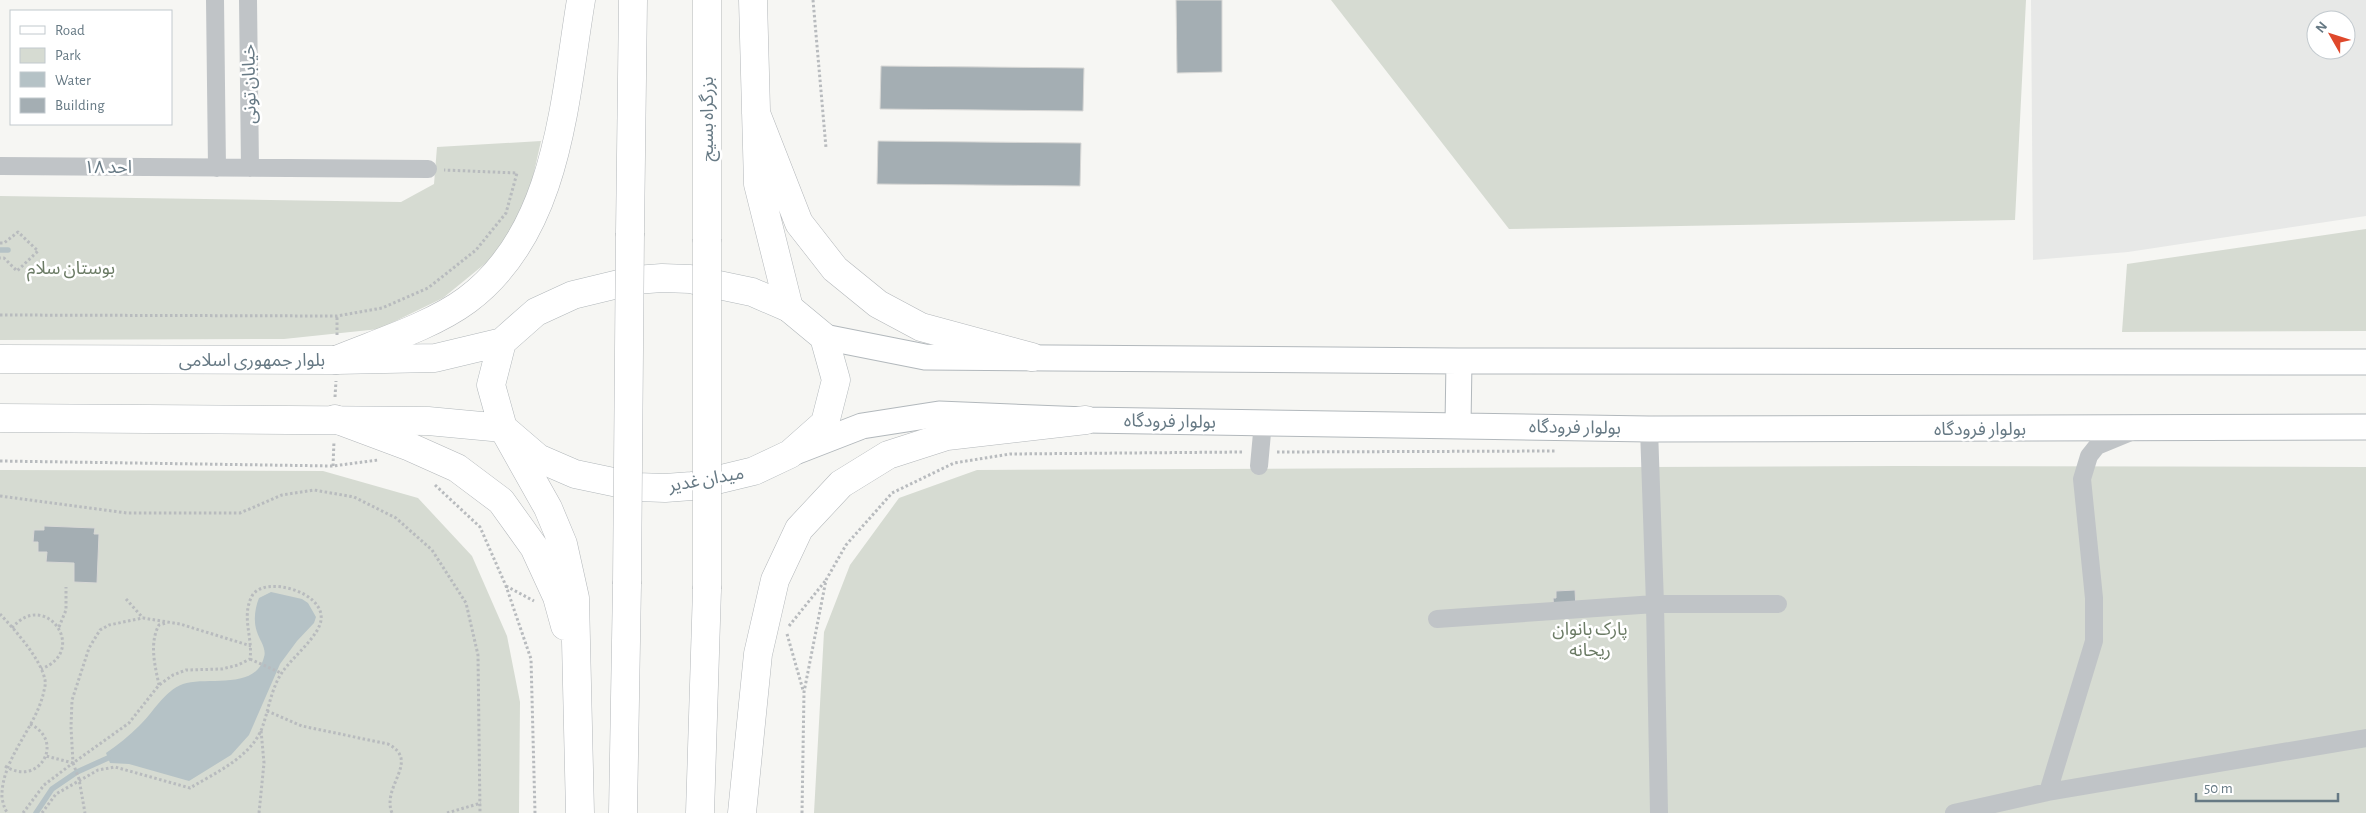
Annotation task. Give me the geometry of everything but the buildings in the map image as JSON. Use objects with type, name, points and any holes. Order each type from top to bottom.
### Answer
[{"type":"main road","points":[[336,360],[423,324],[467,300],[504,266],[531,222],[549,177],[567,90],[581,0]]},
{"type":"main road","points":[[623,813],[633,0]]},
{"type":"main road","name":"بزرگراه بسیج","points":[[700,813],[707,589],[708,0]]},
{"type":"main road","points":[[753,0],[758,184],[789,308]]},
{"type":"main road","points":[[756,113],[799,223],[835,269],[878,304],[921,327],[1032,357]]},
{"type":"main road","points":[[580,813],[575,663],[575,598],[563,544],[548,508],[503,428],[491,386],[502,342],[536,312],[573,295],[635,280],[672,278],[719,284],[752,292],[789,308],[824,337],[925,357],[1458,361],[2366,362]]},
{"type":"main road","name":"میدان غدیر","points":[[503,428],[538,458],[568,470],[608,482],[637,487],[683,486],[721,480],[754,471],[790,454],[825,424],[836,380],[824,337]]},
{"type":"main road","name":"بلوار جمهوری اسلامی","points":[[0,359],[336,360],[436,358],[502,342]]},
{"type":"main road","points":[[1458,361],[1458,425]]},
{"type":"main road","name":"بولوار فرودگاه","points":[[790,454],[862,426],[939,414],[1086,420],[1649,428],[2137,429],[2366,427]]},
{"type":"main road","points":[[0,418],[335,419],[428,421],[503,428]]},
{"type":"main road","points":[[335,419],[410,447],[457,468],[501,501],[534,547],[557,597],[575,663]]},
{"type":"main road","points":[[742,813],[758,654],[775,580],[799,529],[841,484],[888,455],[947,436],[1086,420]]},
{"type":"street","name":"خیابان تونی","points":[[215,0],[217,168]]},
{"type":"street","name":"خیابان تونی","points":[[248,0],[250,168]]},
{"type":"street","name":"احد ۱۸","points":[[0,166],[428,169]]},
{"type":"street","points":[[1260,459],[1263,422]]},
{"type":"street","points":[[1649,428],[1659,813]]},
{"type":"street","points":[[2048,792],[2094,641],[2094,598],[2082,479],[2089,456],[2097,446],[2137,429]]},
{"type":"street","points":[[1438,619],[1655,604],[1778,604]]},
{"type":"street","points":[[1954,813],[2048,792],[2366,738]]},
{"type":"path","points":[[813,0],[826,148]]},
{"type":"path","points":[[0,315],[337,316],[382,308],[428,288],[476,250],[506,213],[517,174],[428,169]]},
{"type":"path","points":[[0,243],[4,243],[18,232],[38,251],[17,272],[4,258],[0,258]]},
{"type":"path","points":[[334,466],[337,316]]},
{"type":"path","points":[[804,692],[786,630],[826,580],[846,546],[892,493],[954,463],[1010,454],[1260,459],[1563,451]]},
{"type":"path","points":[[0,461],[334,466],[386,459]]},
{"type":"path","points":[[432,482],[480,527],[506,586],[531,659],[535,813]]},
{"type":"path","points":[[0,496],[127,513],[240,513],[282,495],[314,490],[354,497],[396,518],[432,550],[466,604],[478,655],[480,813]]},
{"type":"path","points":[[802,813],[804,692],[826,580]]},
{"type":"path","points":[[42,813],[56,794],[79,779],[98,770],[115,767],[140,772],[190,788],[224,768],[248,748],[261,730],[281,674],[318,631],[322,619],[319,607],[312,598],[291,590],[269,585],[260,588],[253,594],[248,608],[247,623],[252,646],[250,659]]},
{"type":"path","points":[[506,586],[541,605]]},
{"type":"path","points":[[59,627],[66,610],[66,587]]},
{"type":"path","points":[[126,598],[143,618]]},
{"type":"path","points":[[0,614],[41,669],[46,682],[42,700],[5,766],[0,792],[5,812]]},
{"type":"path","points":[[12,628],[24,617],[31,615],[46,617],[59,627],[63,641],[59,656],[48,666],[41,669]]},
{"type":"path","points":[[85,813],[79,779],[73,763],[72,700],[93,638],[100,630],[109,625],[143,618],[168,622],[252,646]]},
{"type":"path","points":[[159,685],[154,664],[155,632],[160,625],[168,622]]},
{"type":"path","points":[[23,813],[44,785],[129,723],[159,685],[173,675],[186,670],[222,669],[238,665],[250,659]]},
{"type":"path","points":[[250,659],[281,674]]},
{"type":"path","points":[[267,711],[302,726],[388,744],[396,749],[401,754],[402,764],[390,795],[392,813]]},
{"type":"path","points":[[5,766],[20,772],[28,772],[42,763],[46,756],[47,740],[38,727],[30,724]]},
{"type":"path","points":[[259,813],[264,763],[261,730]]},
{"type":"path","points":[[46,756],[73,763]]},
{"type":"path","points":[[447,813],[481,803]]},
{"type":"shaded area","points":[[2031,0],[2366,0],[2366,216],[2128,252],[2033,260]]},
{"type":"green space","points":[[1331,0],[2026,0],[2015,220],[1509,229]]},
{"type":"green space","name":"بوستان سلام","points":[[541,141],[526,208],[492,258],[443,298],[379,329],[284,339],[0,340],[0,196],[401,202],[434,184],[437,147]]},
{"type":"green space","points":[[2366,229],[2366,331],[2122,332],[2127,264]]},
{"type":"green space","name":"پارک بانوان ریحانه","points":[[1898,466],[2366,467],[2366,813],[814,813],[824,632],[850,565],[899,498],[977,470]]},
{"type":"green space","points":[[0,470],[323,471],[418,498],[472,556],[507,636],[520,702],[519,813],[0,813]]},
{"type":"water","points":[[271,592],[302,599],[308,603],[316,617],[314,623],[297,641],[280,664],[249,735],[231,755],[189,781],[129,764],[110,763],[106,753],[135,730],[164,697],[176,687],[193,682],[241,678],[259,668],[265,654],[256,628],[256,610],[259,598]]},
{"type":"waterway","points":[[0,250],[8,250]]},
{"type":"waterway","points":[[36,813],[52,789],[77,772],[108,758]]}]
